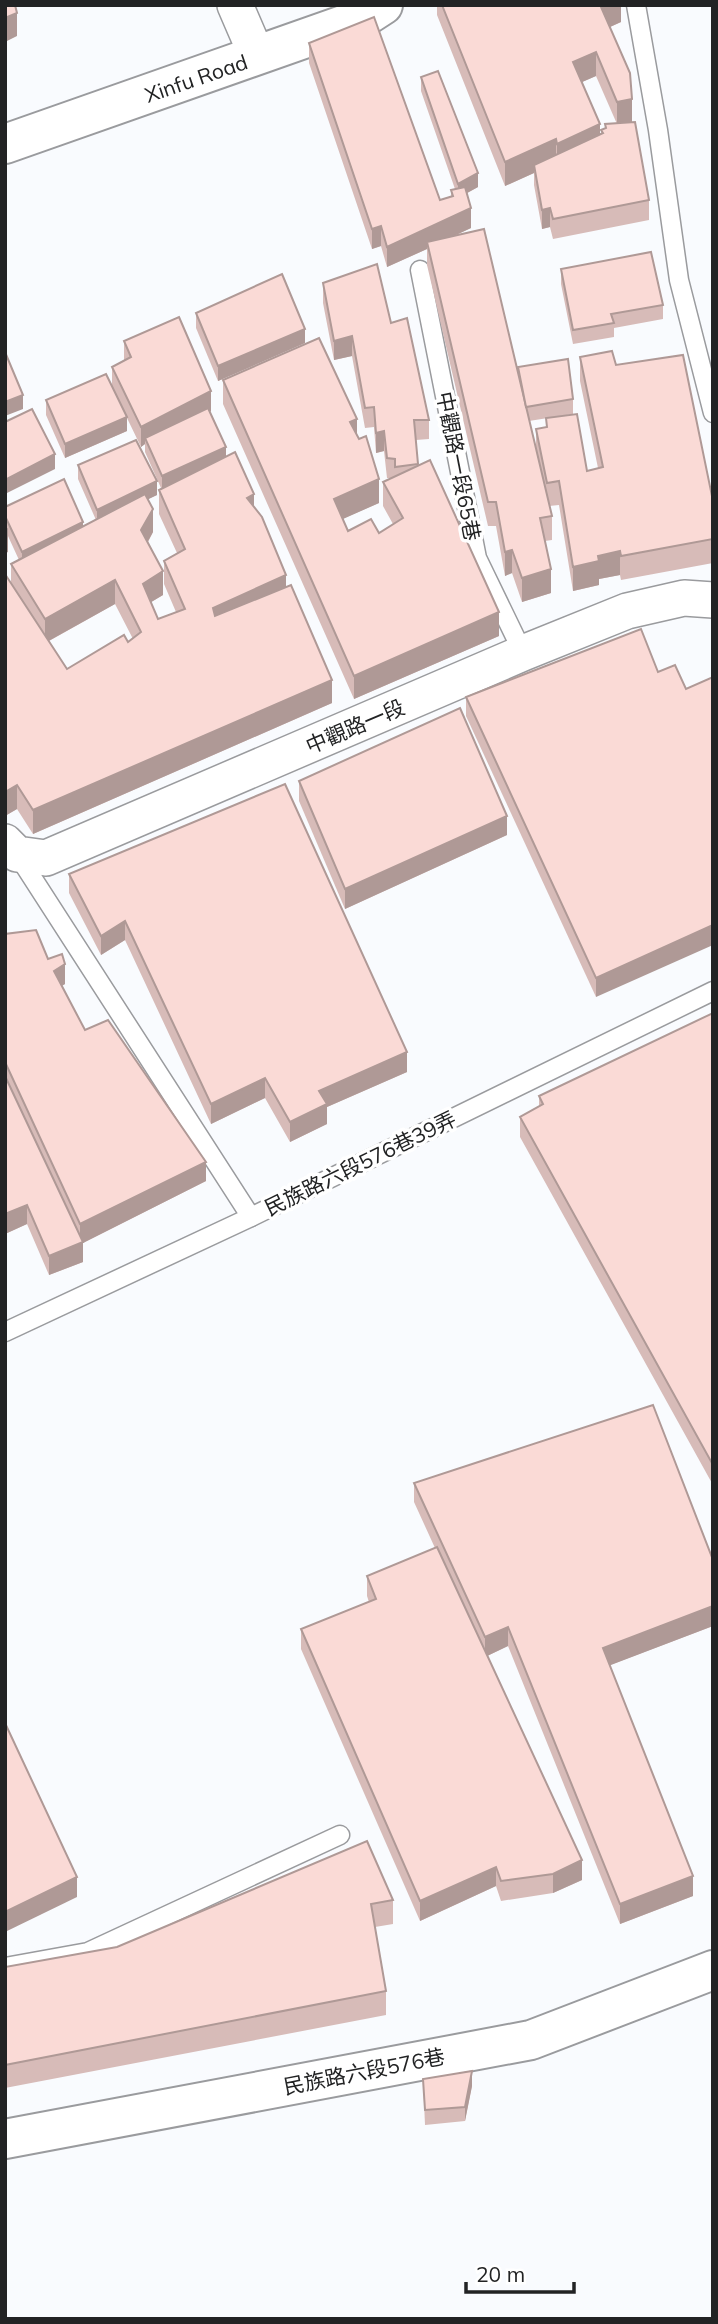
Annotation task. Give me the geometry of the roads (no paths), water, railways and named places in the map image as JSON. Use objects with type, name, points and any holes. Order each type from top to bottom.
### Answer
[{"type":"street","points":[[235,5],[257,56]]},
{"type":"street","name":"Xinfu Road","points":[[5,144],[363,18],[383,5]]},
{"type":"street","name":"中觀路一段","points":[[11,848],[46,858],[370,712],[627,611],[684,598],[713,600]]},
{"type":"street","name":"民族路六段576巷","points":[[5,2139],[531,2040],[713,1970]]},
{"type":"lane","points":[[636,5],[658,130],[679,280],[713,413]]},
{"type":"lane","name":"中觀路一段65巷","points":[[420,270],[477,558],[523,653]]},
{"type":"lane","points":[[11,848],[251,1217]]},
{"type":"lane","name":"民族路六段576巷39弄","points":[[5,1332],[251,1217],[713,990]]},
{"type":"lane","points":[[5,1967],[88,1952],[340,1835]]}]
